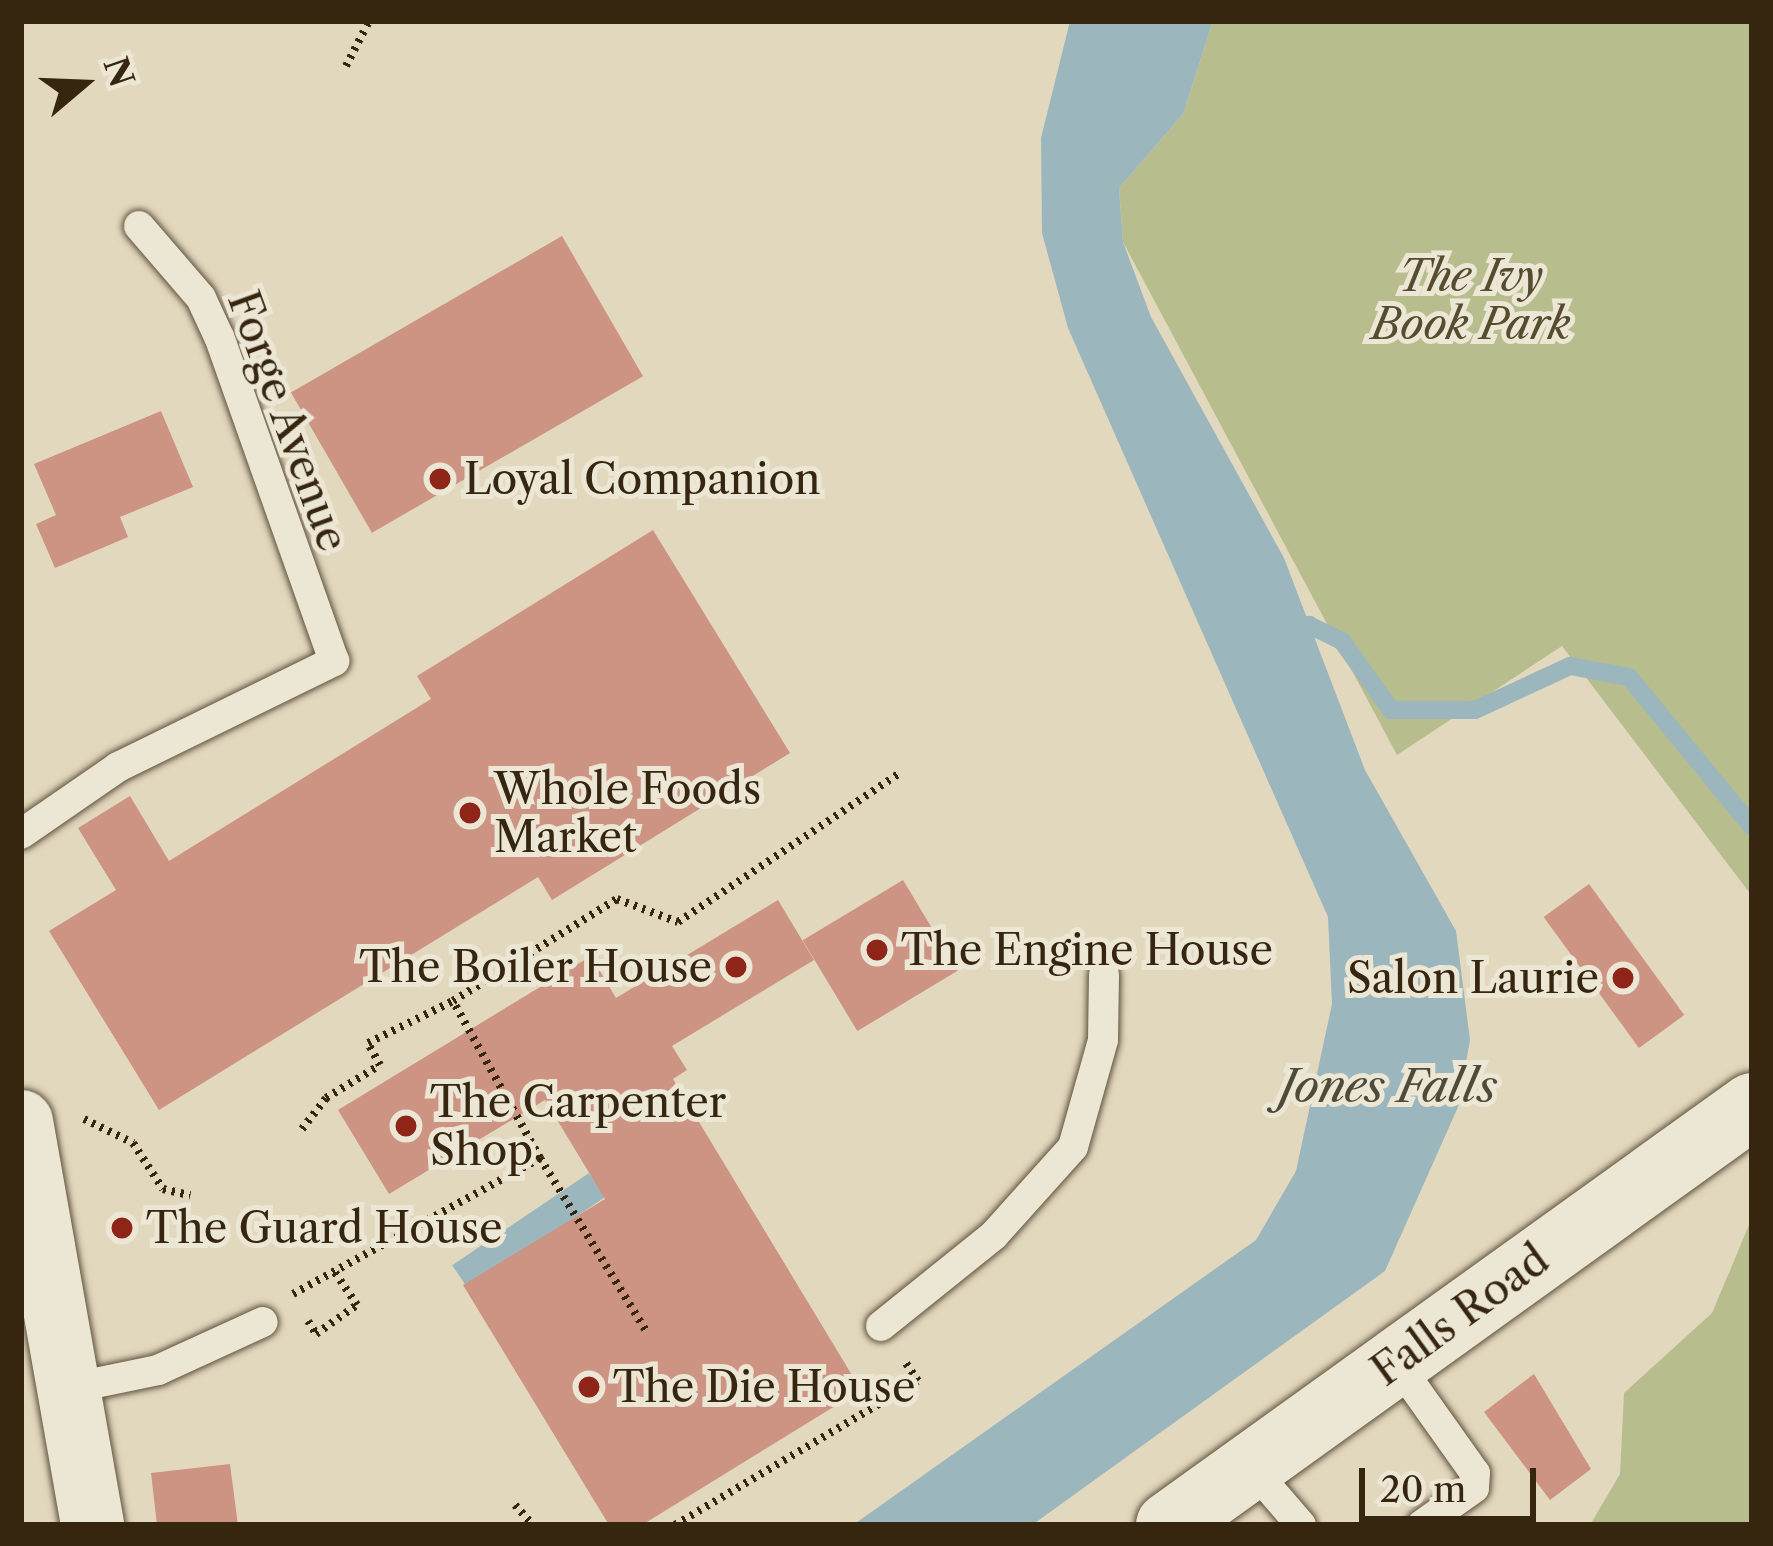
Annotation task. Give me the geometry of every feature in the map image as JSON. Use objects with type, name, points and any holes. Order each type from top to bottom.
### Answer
[{"type":"main road","name":"Falls Road","points":[[1169,1525],[1752,1106]]},
{"type":"street","points":[[49,1118],[92,1525]]},
{"type":"lane","name":"Forge Avenue","points":[[21,834],[136,757],[334,661],[218,337],[187,278],[139,226]]},
{"type":"lane","points":[[880,1326],[994,1234],[1073,1147],[1102,1040],[1104,975]]},
{"type":"lane","points":[[76,1387],[158,1370],[263,1322]]},
{"type":"lane","points":[[1396,1362],[1475,1473],[1474,1488],[1422,1525]]},
{"type":"lane","points":[[1250,1466],[1301,1525]]},
{"type":"path","points":[[346,66],[369,21]]},
{"type":"path","points":[[302,1129],[326,1098],[380,1065],[368,1043],[453,1001],[617,899],[677,922],[901,772]]},
{"type":"path","points":[[453,1001],[540,1158],[648,1334]]},
{"type":"path","points":[[49,1118],[133,1143],[163,1190],[190,1196]]},
{"type":"path","points":[[334,1271],[356,1305],[316,1334],[291,1294],[540,1158]]},
{"type":"path","points":[[675,1525],[918,1381],[880,1326]]},
{"type":"path","points":[[515,1504],[533,1525]]},
{"type":"green space","name":"The Ivy Book Park","points":[[1213,21],[1752,21],[1752,896],[1562,646],[1397,755],[1123,242],[1119,188],[1183,114]]},
{"type":"green space","points":[[1752,1218],[1752,1525],[1590,1525],[1620,1474],[1624,1393],[1712,1313]]},
{"type":"water","name":"Jones Falls","points":[[1070,21],[1213,21],[1183,114],[1119,188],[1123,242],[1151,317],[1284,558],[1365,770],[1456,931],[1470,1040],[1458,1107],[1385,1271],[1032,1525],[853,1525],[1256,1240],[1296,1171],[1332,1004],[1328,917],[1068,328],[1042,233],[1041,138]]},
{"type":"water","points":[[589,1173],[605,1197],[468,1289],[452,1265]]},
{"type":"building","points":[[562,236],[643,376],[372,533],[291,392]]},
{"type":"building","points":[[161,411],[193,487],[120,517],[128,537],[55,568],[36,524],[56,515],[34,464]]},
{"type":"building","name":"Whole Foods Market","points":[[653,530],[790,753],[552,900],[538,877],[159,1110],[49,931],[116,890],[78,828],[130,796],[169,861],[431,699],[417,676]]},
{"type":"building","name":"The Engine House","points":[[903,880],[958,971],[857,1031],[803,940]]},
{"type":"building","name":"Salon Laurie","points":[[1589,884],[1684,1015],[1639,1048],[1544,917]]},
{"type":"building","points":[[778,900],[814,960],[672,1046],[687,1070],[673,1079],[861,1390],[642,1525],[609,1525],[463,1285],[605,1199],[545,1100],[389,1194],[338,1110],[591,956],[616,998]]},
{"type":"building","points":[[1534,1374],[1591,1469],[1550,1500],[1484,1412]]},
{"type":"building","points":[[230,1464],[238,1525],[157,1525],[151,1473]]},
{"type":"waterway","points":[[1285,630],[1309,625],[1342,641],[1391,710],[1475,710],[1570,666],[1629,677],[1752,827]]},
{"type":"place","name":"Loyal Companion","points":[[440,479]]},
{"type":"place","name":"Whole Foods Market","points":[[470,813]]},
{"type":"place","name":"The Engine House","points":[[877,950]]},
{"type":"place","name":"The Boiler House","points":[[736,967]]},
{"type":"place","name":"Salon Laurie","points":[[1623,978]]},
{"type":"place","name":"The Carpenter Shop","points":[[406,1126]]},
{"type":"place","name":"The Guard House","points":[[122,1228]]},
{"type":"place","name":"The Die House","points":[[589,1387]]}]
